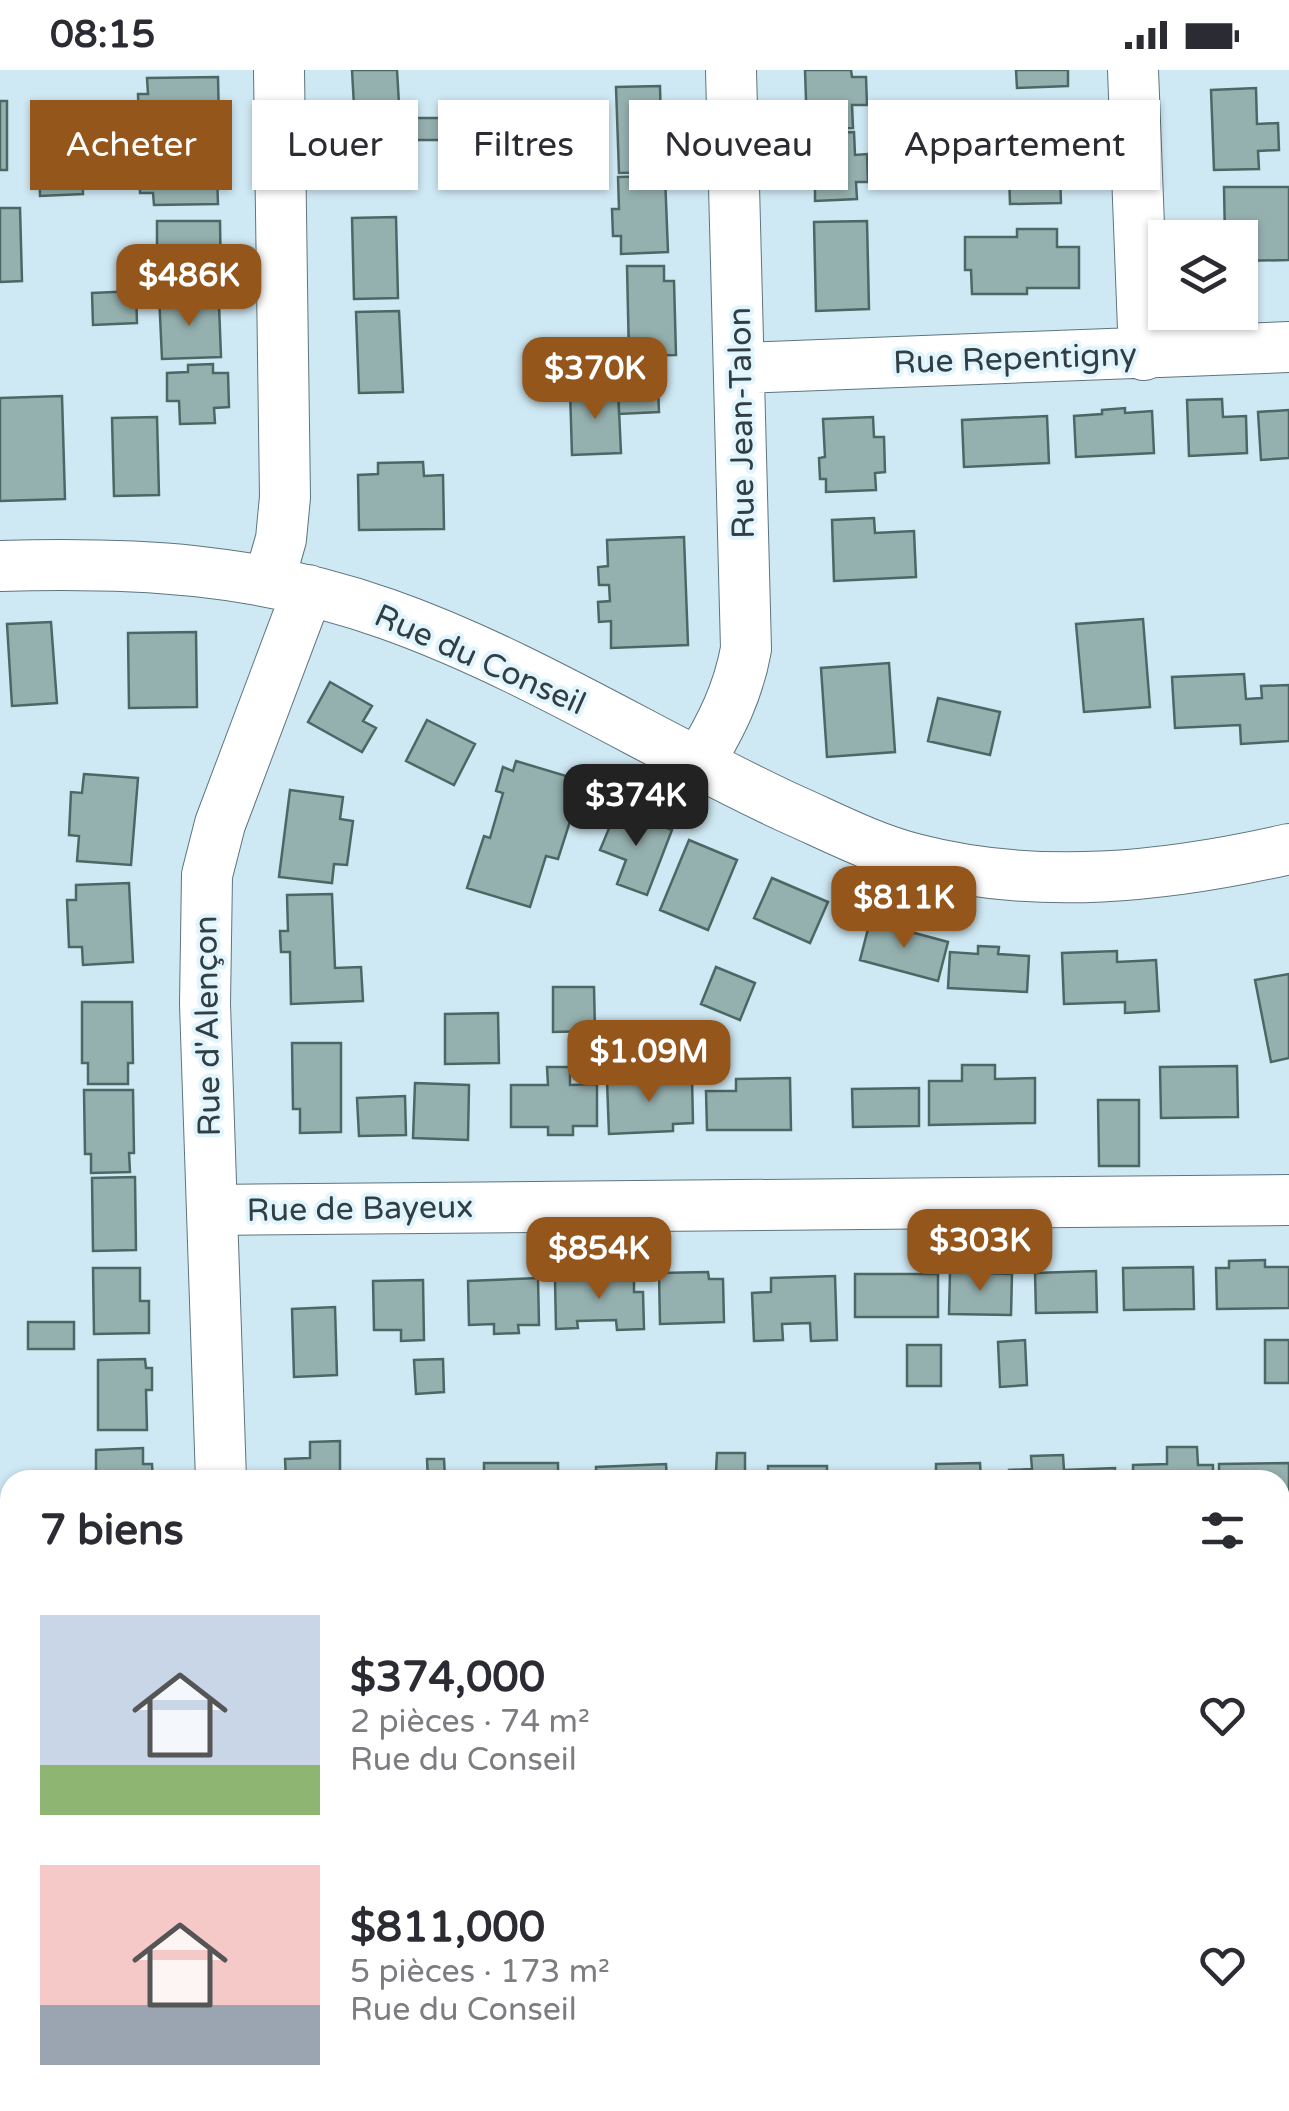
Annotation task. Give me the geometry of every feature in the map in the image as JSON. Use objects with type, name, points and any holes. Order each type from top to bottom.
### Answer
[{"type":"street","name":"Rue d'Alençon","points":[[221,1470],[204,932],[207,875],[288,585],[281,540],[285,497],[279,70]]},
{"type":"street","name":"Rue Jean-Talon","points":[[698,764],[728,716],[740,686],[746,649],[731,70]]},
{"type":"street","points":[[1133,70],[1144,355]]},
{"type":"street","name":"Rue Repentigny","points":[[741,368],[1289,348]]},
{"type":"street","name":"Rue du Conseil","points":[[0,566],[134,564],[224,573],[288,585],[386,613],[442,635],[698,764],[854,837],[912,859],[974,871],[1063,878],[1145,874],[1215,865],[1289,849]]},
{"type":"street","name":"Rue de Bayeux","points":[[212,1210],[1289,1200]]},
{"type":"building","points":[[352,70],[397,70],[399,100],[354,100]]},
{"type":"building","points":[[805,70],[851,70],[852,77],[866,77],[867,105],[852,105],[853,128],[848,128],[848,100],[806,100]]},
{"type":"building","points":[[1016,70],[1068,70],[1068,86],[1017,88]]},
{"type":"building","points":[[218,77],[218,100],[138,100],[138,94],[148,94],[147,78]]},
{"type":"building","points":[[660,86],[660,100],[629,100],[629,173],[619,173],[616,87]]},
{"type":"building","points":[[1256,88],[1257,124],[1278,123],[1279,150],[1258,151],[1259,169],[1214,170],[1211,90]]},
{"type":"building","points":[[0,101],[7,101],[7,170],[0,170]]},
{"type":"building","points":[[418,118],[438,118],[438,140],[418,140]]},
{"type":"building","points":[[848,132],[854,132],[855,155],[867,154],[868,182],[856,182],[857,199],[815,201],[815,190],[848,190]]},
{"type":"building","points":[[618,177],[629,177],[629,190],[666,190],[668,252],[621,254],[621,236],[613,236],[612,209],[619,209]]},
{"type":"building","points":[[1224,187],[1289,187],[1289,260],[1258,261],[1258,220],[1225,220]]},
{"type":"building","points":[[40,190],[83,190],[83,194],[40,196]]},
{"type":"building","points":[[140,190],[218,190],[218,204],[154,205],[153,193]]},
{"type":"building","points":[[1010,190],[1061,190],[1061,203],[1010,204]]},
{"type":"building","points":[[0,208],[20,208],[22,281],[0,282]]},
{"type":"building","points":[[396,217],[398,298],[354,299],[352,218]]},
{"type":"building","points":[[157,221],[220,221],[221,286],[183,287],[182,267],[157,268]]},
{"type":"building","points":[[867,221],[869,309],[816,311],[814,222]]},
{"type":"building","points":[[1017,229],[1057,229],[1057,247],[1079,247],[1079,288],[1027,288],[1027,294],[972,294],[971,270],[965,270],[965,237],[1017,237]]},
{"type":"building","points":[[627,266],[664,266],[664,281],[674,281],[676,355],[629,356]]},
{"type":"building","points":[[136,291],[137,323],[93,325],[92,293]]},
{"type":"building","points":[[180,293],[180,306],[219,305],[221,357],[162,359],[159,294]]},
{"type":"building","points":[[399,311],[403,392],[359,393],[356,312]]},
{"type":"building","points":[[213,364],[213,373],[228,373],[229,407],[214,408],[215,423],[180,424],[179,401],[167,401],[167,373],[188,372],[188,365]]},
{"type":"building","points":[[658,386],[659,412],[619,414],[618,388]]},
{"type":"building","points":[[618,388],[621,453],[572,455],[570,390]]},
{"type":"building","points":[[62,396],[65,499],[0,501],[0,398]]},
{"type":"building","points":[[1222,399],[1223,417],[1246,416],[1247,453],[1189,456],[1187,400]]},
{"type":"building","points":[[1125,408],[1125,413],[1152,411],[1154,453],[1076,457],[1074,416]]},
{"type":"building","points":[[1289,410],[1289,458],[1261,460],[1258,412]]},
{"type":"building","points":[[1047,416],[1049,463],[964,467],[962,420]]},
{"type":"building","points":[[157,417],[159,495],[114,496],[112,418]]},
{"type":"building","points":[[873,417],[874,437],[884,437],[885,472],[875,473],[876,490],[826,492],[826,479],[820,479],[819,458],[825,457],[823,419]]},
{"type":"building","points":[[423,462],[424,476],[443,475],[444,529],[359,530],[358,475],[378,474],[378,463]]},
{"type":"building","points":[[874,518],[875,533],[914,531],[916,577],[834,581],[832,520]]},
{"type":"building","points":[[684,537],[688,645],[611,648],[611,621],[599,622],[598,602],[610,601],[609,585],[599,585],[598,567],[608,566],[607,540]]},
{"type":"building","points":[[1143,619],[1150,707],[1084,712],[1076,624]]},
{"type":"building","points":[[51,622],[57,703],[12,706],[7,624]]},
{"type":"building","points":[[196,632],[197,707],[129,708],[128,633]]},
{"type":"building","points":[[889,663],[895,752],[827,757],[821,668]]},
{"type":"building","points":[[1244,674],[1246,699],[1262,698],[1261,686],[1289,685],[1289,741],[1241,744],[1240,725],[1175,728],[1172,677]]},
{"type":"building","points":[[330,682],[372,706],[363,721],[376,728],[362,752],[308,722]]},
{"type":"building","points":[[938,698],[1000,712],[990,755],[928,741]]},
{"type":"building","points":[[427,720],[475,744],[454,785],[406,761]]},
{"type":"building","points":[[516,761],[593,784],[583,818],[572,815],[558,859],[546,856],[530,907],[467,888],[484,836],[490,838],[503,793],[496,791],[503,767],[513,771]]},
{"type":"building","points":[[84,774],[138,778],[131,865],[77,861],[79,836],[69,835],[71,792],[82,793]]},
{"type":"building","points":[[290,790],[343,797],[340,819],[353,821],[347,865],[334,864],[332,883],[279,877]]},
{"type":"building","points":[[617,809],[672,830],[647,895],[617,884],[626,860],[600,850]]},
{"type":"building","points":[[689,840],[737,860],[708,930],[660,910]]},
{"type":"building","points":[[772,878],[828,902],[810,943],[754,918]]},
{"type":"building","points":[[129,883],[133,962],[83,965],[82,947],[69,947],[67,900],[76,900],[76,885]]},
{"type":"building","points":[[332,894],[335,968],[361,967],[363,1001],[291,1004],[290,952],[281,952],[280,931],[288,931],[287,895]]},
{"type":"building","points":[[870,921],[948,942],[938,981],[860,960]]},
{"type":"building","points":[[978,946],[999,947],[998,954],[1029,956],[1027,992],[948,988],[950,952],[978,954]]},
{"type":"building","points":[[1117,951],[1117,962],[1156,960],[1159,1011],[1125,1013],[1125,1002],[1064,1004],[1062,953]]},
{"type":"building","points":[[716,967],[755,983],[740,1020],[701,1004]]},
{"type":"building","points":[[1289,974],[1289,1058],[1271,1062],[1255,980]]},
{"type":"building","points":[[553,987],[594,987],[595,1031],[553,1032]]},
{"type":"building","points":[[82,1002],[132,1002],[133,1063],[128,1063],[128,1084],[88,1084],[88,1063],[82,1063]]},
{"type":"building","points":[[498,1013],[499,1063],[445,1064],[445,1014]]},
{"type":"building","points":[[292,1043],[341,1043],[341,1132],[300,1133],[300,1109],[293,1109]]},
{"type":"building","points":[[962,1065],[995,1065],[995,1079],[1035,1078],[1035,1123],[929,1125],[929,1081],[962,1081]]},
{"type":"building","points":[[1237,1066],[1238,1117],[1161,1118],[1160,1067]]},
{"type":"building","points":[[547,1067],[570,1067],[570,1085],[597,1084],[597,1126],[573,1126],[573,1135],[548,1135],[548,1127],[511,1127],[511,1085],[548,1085]]},
{"type":"building","points":[[790,1078],[791,1130],[707,1130],[706,1091],[736,1091],[736,1079]]},
{"type":"building","points":[[692,1079],[693,1123],[673,1124],[673,1131],[609,1134],[607,1081]]},
{"type":"building","points":[[415,1083],[469,1085],[468,1140],[413,1138]]},
{"type":"building","points":[[919,1088],[919,1126],[853,1127],[852,1089]]},
{"type":"building","points":[[84,1090],[133,1090],[134,1153],[129,1153],[130,1172],[91,1173],[91,1154],[85,1154]]},
{"type":"building","points":[[405,1096],[406,1135],[359,1136],[357,1098]]},
{"type":"building","points":[[1098,1100],[1139,1100],[1139,1166],[1099,1166]]},
{"type":"building","points":[[135,1177],[136,1250],[93,1251],[92,1178]]},
{"type":"building","points":[[1265,1260],[1265,1267],[1289,1267],[1289,1308],[1217,1309],[1216,1268],[1229,1268],[1229,1261]]},
{"type":"building","points":[[1193,1267],[1194,1309],[1124,1310],[1123,1268]]},
{"type":"building","points":[[93,1268],[140,1268],[140,1301],[149,1301],[149,1333],[94,1334]]},
{"type":"building","points":[[1096,1271],[1097,1312],[1036,1313],[1035,1273]]},
{"type":"building","points":[[708,1272],[709,1279],[723,1279],[724,1322],[660,1324],[659,1273]]},
{"type":"building","points":[[950,1272],[1012,1274],[1011,1315],[949,1314]]},
{"type":"building","points":[[619,1273],[619,1280],[634,1280],[634,1292],[643,1292],[644,1329],[617,1330],[616,1320],[577,1321],[578,1328],[556,1329],[555,1280]]},
{"type":"building","points":[[855,1274],[938,1274],[938,1317],[855,1317]]},
{"type":"building","points":[[835,1276],[837,1340],[811,1341],[810,1323],[782,1324],[783,1340],[754,1341],[752,1293],[771,1292],[771,1278]]},
{"type":"building","points":[[538,1278],[539,1325],[518,1325],[519,1333],[494,1334],[494,1324],[469,1325],[468,1281]]},
{"type":"building","points":[[423,1280],[424,1340],[401,1341],[401,1330],[374,1330],[373,1281]]},
{"type":"building","points":[[335,1307],[337,1375],[294,1377],[292,1309]]},
{"type":"building","points":[[28,1322],[74,1322],[74,1349],[28,1349]]},
{"type":"building","points":[[1025,1340],[1027,1385],[1000,1387],[998,1342]]},
{"type":"building","points":[[1265,1340],[1289,1340],[1289,1383],[1265,1383]]},
{"type":"building","points":[[907,1345],[941,1345],[941,1386],[907,1386]]},
{"type":"building","points":[[145,1359],[146,1368],[152,1368],[152,1390],[146,1390],[147,1430],[98,1430],[98,1360]]},
{"type":"building","points":[[443,1359],[444,1392],[416,1394],[414,1360]]},
{"type":"building","points":[[340,1441],[340,1470],[286,1470],[285,1459],[310,1458],[310,1442]]},
{"type":"building","points":[[1167,1447],[1197,1447],[1198,1465],[1213,1465],[1213,1470],[1133,1470],[1133,1465],[1167,1464]]},
{"type":"building","points":[[143,1448],[143,1464],[152,1464],[152,1470],[96,1470],[96,1450]]},
{"type":"building","points":[[717,1453],[745,1453],[745,1470],[716,1470]]},
{"type":"building","points":[[1063,1455],[1064,1470],[1009,1470],[1032,1469],[1031,1456]]},
{"type":"building","points":[[427,1459],[444,1459],[445,1470],[428,1470]]},
{"type":"building","points":[[484,1463],[558,1463],[558,1470],[484,1470]]},
{"type":"building","points":[[980,1463],[980,1470],[936,1470],[936,1464]]},
{"type":"building","points":[[1289,1463],[1289,1470],[1219,1470],[1219,1464]]},
{"type":"building","points":[[666,1464],[666,1470],[596,1470]]},
{"type":"building","points":[[768,1466],[827,1466],[827,1470],[768,1470]]}]
